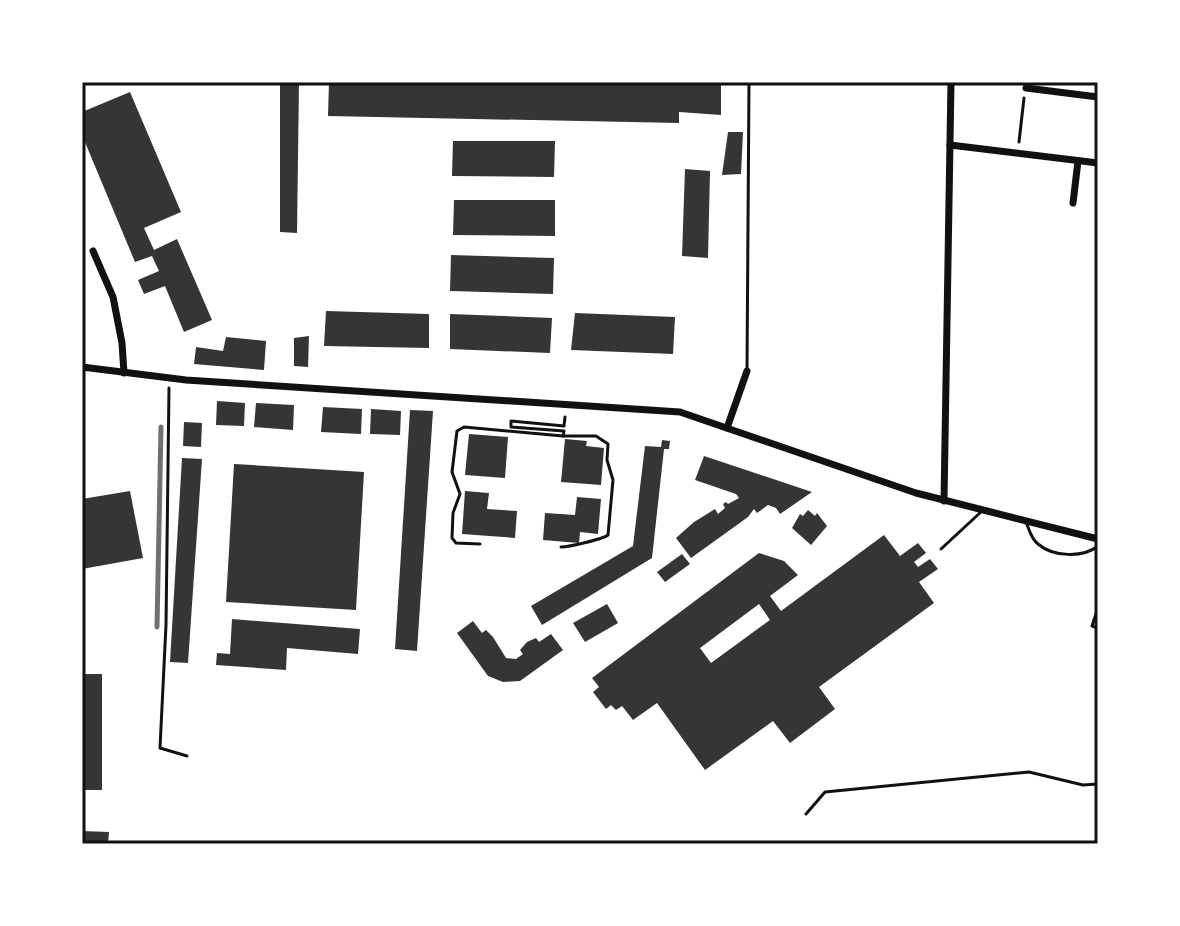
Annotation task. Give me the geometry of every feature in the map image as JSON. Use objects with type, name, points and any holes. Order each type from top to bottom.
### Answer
[{"type":"street","points":[[944,501],[951,82]]},
{"type":"street","points":[[1026,88],[1098,97]]},
{"type":"street","points":[[950,145],[1098,163]]},
{"type":"street","points":[[1073,203],[1078,161]]},
{"type":"street","points":[[93,251],[113,297],[124,373]]},
{"type":"street","points":[[82,367],[169,378],[680,412],[944,501],[1098,539]]},
{"type":"street","points":[[727,428],[747,371]]},
{"type":"lane","points":[[747,371],[749,82]]},
{"type":"lane","points":[[941,549],[982,511]]},
{"type":"lane","points":[[1026,522],[1032,538],[1045,548],[1084,554],[1098,546]]},
{"type":"lane","points":[[806,814],[825,792],[1029,772],[1083,785],[1098,784]]},
{"type":"path","points":[[1018,154],[1026,88]]},
{"type":"path","points":[[169,378],[166,625],[160,748],[187,756]]},
{"type":"path","points":[[536,429],[537,415]]},
{"type":"path","points":[[480,544],[456,543],[452,538],[453,513],[460,494],[452,472],[457,431],[464,427],[536,429],[564,426],[565,417]]},
{"type":"path","points":[[536,429],[511,421],[511,427],[536,429],[564,431],[563,436],[596,436],[608,444],[608,467],[613,480],[608,535],[599,541],[588,540],[561,547]]},
{"type":"path","points":[[1098,608],[1092,626],[1098,628]]},
{"type":"building","points":[[280,82],[299,82],[297,233],[280,232]]},
{"type":"building","points":[[329,82],[679,85],[680,82],[721,82],[721,115],[679,112],[679,123],[328,116]]},
{"type":"building","points":[[130,92],[181,212],[144,228],[154,250],[177,239],[212,320],[184,332],[165,286],[144,294],[138,280],[159,271],[152,256],[135,262],[82,135],[82,112]]},
{"type":"building","points":[[728,132],[743,132],[741,174],[722,175]]},
{"type":"building","points":[[453,141],[555,141],[554,177],[452,176]]},
{"type":"building","points":[[685,169],[710,171],[708,258],[682,256]]},
{"type":"building","points":[[454,200],[555,200],[555,236],[453,235]]},
{"type":"building","points":[[451,255],[554,258],[553,294],[450,291]]},
{"type":"building","points":[[326,311],[429,314],[429,348],[324,346]]},
{"type":"building","points":[[575,313],[675,317],[673,354],[571,350]]},
{"type":"building","points":[[450,314],[552,318],[550,353],[450,349]]},
{"type":"building","points":[[309,336],[308,367],[294,366],[294,338]]},
{"type":"building","points":[[226,337],[266,341],[264,370],[194,364],[196,347],[223,351]]},
{"type":"building","points":[[217,401],[245,403],[244,426],[216,425]]},
{"type":"building","points":[[256,403],[294,405],[293,430],[254,427]]},
{"type":"building","points":[[323,407],[362,409],[361,434],[321,432]]},
{"type":"building","points":[[371,409],[401,411],[400,435],[370,434]]},
{"type":"building","points":[[410,410],[433,411],[417,651],[395,649]]},
{"type":"building","points":[[184,422],[202,423],[201,447],[183,446]]},
{"type":"building","points":[[469,434],[508,437],[505,478],[465,475]]},
{"type":"building","points":[[565,439],[587,441],[586,446],[604,448],[601,485],[561,482]]},
{"type":"building","points":[[662,440],[670,441],[669,449],[664,449],[652,558],[542,625],[531,606],[633,546],[645,446],[661,447]]},
{"type":"building","points":[[704,456],[812,492],[780,514],[768,505],[757,513],[754,509],[748,517],[691,558],[676,538],[694,522],[715,509],[718,514],[725,508],[723,504],[739,498],[736,494],[695,480]]},
{"type":"building","points":[[182,458],[202,459],[188,663],[170,662]]},
{"type":"building","points":[[234,464],[364,472],[356,610],[226,602]]},
{"type":"building","points":[[130,491],[143,558],[82,569],[82,499]]},
{"type":"building","points":[[465,491],[489,493],[487,509],[517,511],[515,538],[462,534]]},
{"type":"building","points":[[577,497],[601,499],[598,534],[580,532],[579,543],[543,540],[545,513],[575,515]]},
{"type":"building","points":[[808,510],[815,516],[817,513],[827,526],[811,545],[792,528],[800,514],[803,516]]},
{"type":"building","points":[[884,535],[900,556],[918,543],[926,553],[914,562],[918,567],[930,559],[938,569],[919,582],[934,603],[819,687],[835,709],[790,743],[773,721],[705,770],[657,703],[633,720],[622,706],[616,710],[611,705],[606,709],[593,692],[599,687],[592,678],[759,553],[784,561],[798,575],[770,596],[781,611]],"holes":[[[759,604],[770,620],[711,663],[700,648]]]},
{"type":"building","points":[[682,554],[690,564],[665,582],[657,572]]},
{"type":"building","points":[[607,604],[618,623],[585,642],[573,623]]},
{"type":"building","points":[[232,619],[360,629],[358,654],[287,648],[286,670],[216,665],[217,653],[230,654]]},
{"type":"building","points":[[473,621],[482,633],[486,630],[493,637],[506,658],[516,659],[523,654],[520,650],[527,642],[536,638],[539,642],[551,634],[563,650],[520,681],[503,682],[488,676],[457,633]]},
{"type":"building","points":[[82,674],[102,674],[102,790],[82,790]]},
{"type":"building","points":[[82,831],[109,832],[108,844],[82,844]]},
{"type":"railway","points":[[157,627],[161,427]]}]
